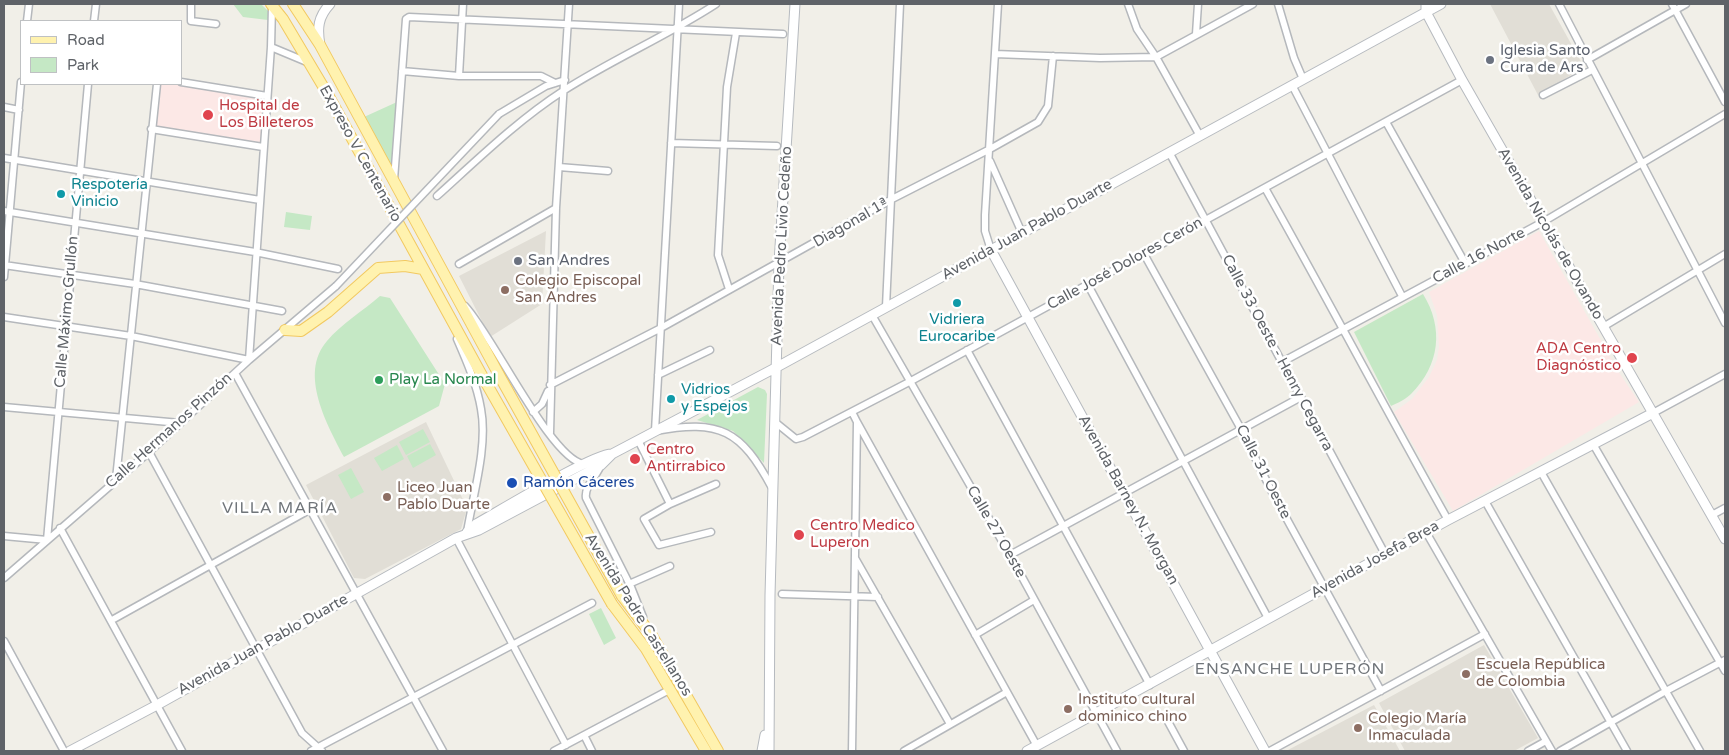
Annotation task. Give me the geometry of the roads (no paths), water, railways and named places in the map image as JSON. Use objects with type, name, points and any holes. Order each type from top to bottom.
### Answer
[{"type":"main road","name":"Expreso V Centenario","points":[[272,4],[308,62],[484,381]]},
{"type":"main road","name":"Expreso V Centenario","points":[[293,4],[320,45],[499,375]]},
{"type":"main road","points":[[320,45],[318,28],[320,17],[330,4]]},
{"type":"main road","name":"Avenida Pedro Livio Cedeño","points":[[769,751],[779,262],[795,4]]},
{"type":"main road","name":"Avenida Juan Pablo Duarte","points":[[467,532],[479,530],[601,465],[612,454],[1200,136],[1426,8],[1441,4]]},
{"type":"main road","name":"Avenida Nicolás de Ovando","points":[[1426,8],[1462,80],[1725,539]]},
{"type":"main road","name":"Avenida Barney N. Morgan","points":[[991,250],[1264,751]]},
{"type":"main road","points":[[285,330],[301,331],[328,312],[378,268],[405,266],[423,269]]},
{"type":"main road","name":"Avenida Padre Castellanos","points":[[499,375],[622,596],[651,634],[718,751]]},
{"type":"main road","name":"Avenida Padre Castellanos","points":[[484,381],[612,604],[646,650],[671,689],[706,751]]},
{"type":"main road","name":"Avenida Josefa Brea","points":[[1027,751],[1385,554],[1653,413]]},
{"type":"main road","name":"Avenida Juan Pablo Duarte","points":[[70,751],[157,705],[256,648],[467,532],[476,524],[584,464],[607,453],[612,454]]},
{"type":"main road","points":[[762,751],[769,720]]},
{"type":"street","points":[[27,20],[29,4]]},
{"type":"street","points":[[94,20],[96,4]]},
{"type":"street","points":[[191,4],[191,21],[216,24]]},
{"type":"street","points":[[4,317],[131,336],[248,360],[271,47],[272,4]]},
{"type":"street","points":[[459,76],[463,4]]},
{"type":"street","points":[[550,433],[556,208],[569,4]]},
{"type":"street","points":[[679,4],[655,431],[682,426],[707,426],[731,435],[756,459],[773,489]]},
{"type":"street","points":[[437,196],[505,136],[563,91],[677,29],[716,4]]},
{"type":"street","points":[[886,307],[900,4]]},
{"type":"street","points":[[991,250],[985,231],[985,215],[998,4]]},
{"type":"street","points":[[1128,4],[1137,28],[1156,57],[1200,136]]},
{"type":"street","points":[[1196,34],[1198,4]]},
{"type":"street","points":[[995,54],[1100,58],[1156,57],[1253,4]]},
{"type":"street","points":[[1278,4],[1294,58],[1303,79]]},
{"type":"street","points":[[1558,4],[1641,166],[1725,322]]},
{"type":"street","points":[[1587,60],[1674,7],[1686,4]]},
{"type":"street","points":[[1674,7],[1725,102]]},
{"type":"street","points":[[394,181],[406,19],[409,17],[783,34]]},
{"type":"street","points":[[729,290],[718,255],[727,87],[736,33]]},
{"type":"street","points":[[271,47],[308,62]]},
{"type":"street","name":"Diagonal 1ª","points":[[550,385],[661,328],[892,199],[1038,122],[1048,106],[1053,56]]},
{"type":"street","points":[[1543,95],[1592,70]]},
{"type":"street","points":[[402,71],[459,76],[541,76],[555,82],[564,80]]},
{"type":"street","name":"Calle José Dolores Cerón","points":[[775,422],[796,439],[803,437],[1088,285],[1462,80]]},
{"type":"street","points":[[182,82],[267,96]]},
{"type":"street","name":"Calle Hermanos Pinzón","points":[[4,578],[149,452],[248,360],[336,286],[499,114],[555,82]]},
{"type":"street","points":[[4,277],[7,212],[21,85]]},
{"type":"street","name":"Calle Máximo Grullón","points":[[47,540],[88,85]]},
{"type":"street","points":[[116,479],[135,284],[142,234],[145,181],[157,85]]},
{"type":"street","points":[[1292,85],[1402,296]]},
{"type":"street","points":[[4,107],[18,110]]},
{"type":"street","name":"Calle 16 Norte","points":[[1282,362],[1543,222],[1641,166],[1725,114]]},
{"type":"street","points":[[1386,122],[1464,263]]},
{"type":"street","points":[[151,129],[263,147]]},
{"type":"street","points":[[671,143],[777,146]]},
{"type":"street","name":"Calle 33 Oeste - Henry Cegarra","points":[[1169,152],[1385,554]]},
{"type":"street","points":[[4,158],[260,200]]},
{"type":"street","points":[[989,160],[1022,233]]},
{"type":"street","points":[[559,167],[608,171]]},
{"type":"street","points":[[1264,188],[1344,328],[1387,412],[1448,520]]},
{"type":"street","points":[[459,264],[556,208]]},
{"type":"street","points":[[7,212],[255,252],[338,270]]},
{"type":"street","name":"Calle 31 Oeste","points":[[1144,254],[1241,429],[1324,588],[1381,690]]},
{"type":"street","points":[[1603,327],[1725,254]]},
{"type":"street","points":[[4,265],[135,284],[282,311]]},
{"type":"street","points":[[1088,285],[1268,618]]},
{"type":"street","name":"Expreso V Centenario","points":[[456,296],[476,319],[533,412],[572,460],[584,464]]},
{"type":"street","name":"Expreso V Centenario","points":[[444,308],[472,375],[482,410],[482,442],[467,532]]},
{"type":"street","name":"Calle 27 Oeste","points":[[872,315],[1010,555],[1098,712],[1117,751]]},
{"type":"street","points":[[658,374],[710,350]]},
{"type":"street","points":[[966,350],[1150,685]]},
{"type":"street","points":[[235,373],[414,695],[443,751]]},
{"type":"street","name":"Avenida Josefa Brea","points":[[1653,413],[1725,374]]},
{"type":"street","points":[[533,412],[542,404],[550,385]]},
{"type":"street","points":[[1010,555],[1301,397]]},
{"type":"street","points":[[4,407],[180,422]]},
{"type":"street","points":[[852,412],[1037,746]]},
{"type":"street","points":[[852,751],[857,422]]},
{"type":"street","points":[[638,440],[670,504]]},
{"type":"street","points":[[1593,444],[1723,661],[1725,671]]},
{"type":"street","points":[[149,452],[302,733],[321,749]]},
{"type":"street","points":[[601,465],[597,475],[586,489],[586,498],[630,584],[651,634]]},
{"type":"street","points":[[1542,472],[1700,751]]},
{"type":"street","points":[[712,532],[657,544],[644,518],[670,504],[716,484]]},
{"type":"street","points":[[1485,501],[1627,751]]},
{"type":"street","points":[[1712,515],[1725,508]]},
{"type":"street","points":[[112,620],[211,563],[311,509]]},
{"type":"street","points":[[60,528],[182,751]]},
{"type":"street","points":[[1426,532],[1552,751]]},
{"type":"street","points":[[4,536],[47,540]]},
{"type":"street","points":[[456,538],[566,744]]},
{"type":"street","points":[[855,557],[950,724]]},
{"type":"street","points":[[630,584],[670,566]]},
{"type":"street","points":[[782,594],[878,597]]},
{"type":"street","points":[[976,635],[1034,600]]},
{"type":"street","points":[[311,751],[321,749],[414,695],[592,603]]},
{"type":"street","points":[[1270,751],[1485,634]]},
{"type":"street","points":[[4,641],[64,751]]},
{"type":"street","points":[[1560,751],[1723,661]]},
{"type":"street","points":[[554,751],[671,689]]},
{"type":"street","points":[[904,751],[1007,692]]},
{"type":"street","points":[[1165,716],[1184,751]]},
{"type":"street","points":[[584,735],[592,751]]},
{"type":"street","points":[[1528,751],[1546,741]]},
{"type":"place","name":"Iglesia Santo Cura de Ars","points":[[1490,60]]},
{"type":"place","name":"Hospital de Los Billeteros","points":[[208,115]]},
{"type":"place","name":"Respotería Vinicio","points":[[61,194]]},
{"type":"place","name":"San Andres","points":[[518,261]]},
{"type":"place","name":"Colegio Episcopal San Andres","points":[[505,290]]},
{"type":"place","name":"Vidriera Eurocaribe","points":[[957,303]]},
{"type":"place","name":"ADA Centro Diagnóstico","points":[[1632,358]]},
{"type":"place","name":"Play La Normal","points":[[379,380]]},
{"type":"place","name":"Vidrios y Espejos","points":[[671,399]]},
{"type":"place","name":"Centro Antirrabico","points":[[635,459]]},
{"type":"place","name":"Ramón Cáceres","points":[[512,483]]},
{"type":"place","name":"Liceo Juan Pablo Duarte","points":[[387,497]]},
{"type":"place","name":"Centro Medico Luperon","points":[[799,535]]},
{"type":"place","name":"Escuela República de Colombia","points":[[1466,674]]},
{"type":"place","name":"Instituto cultural dominico chino","points":[[1068,709]]},
{"type":"place","name":"Colegio María Inmaculada","points":[[1358,728]]},
{"type":"district","name":"VILLA MARÍA","points":[[280,509]]},
{"type":"district","name":"ENSANCHE LUPERÓN","points":[[1290,670]]}]
